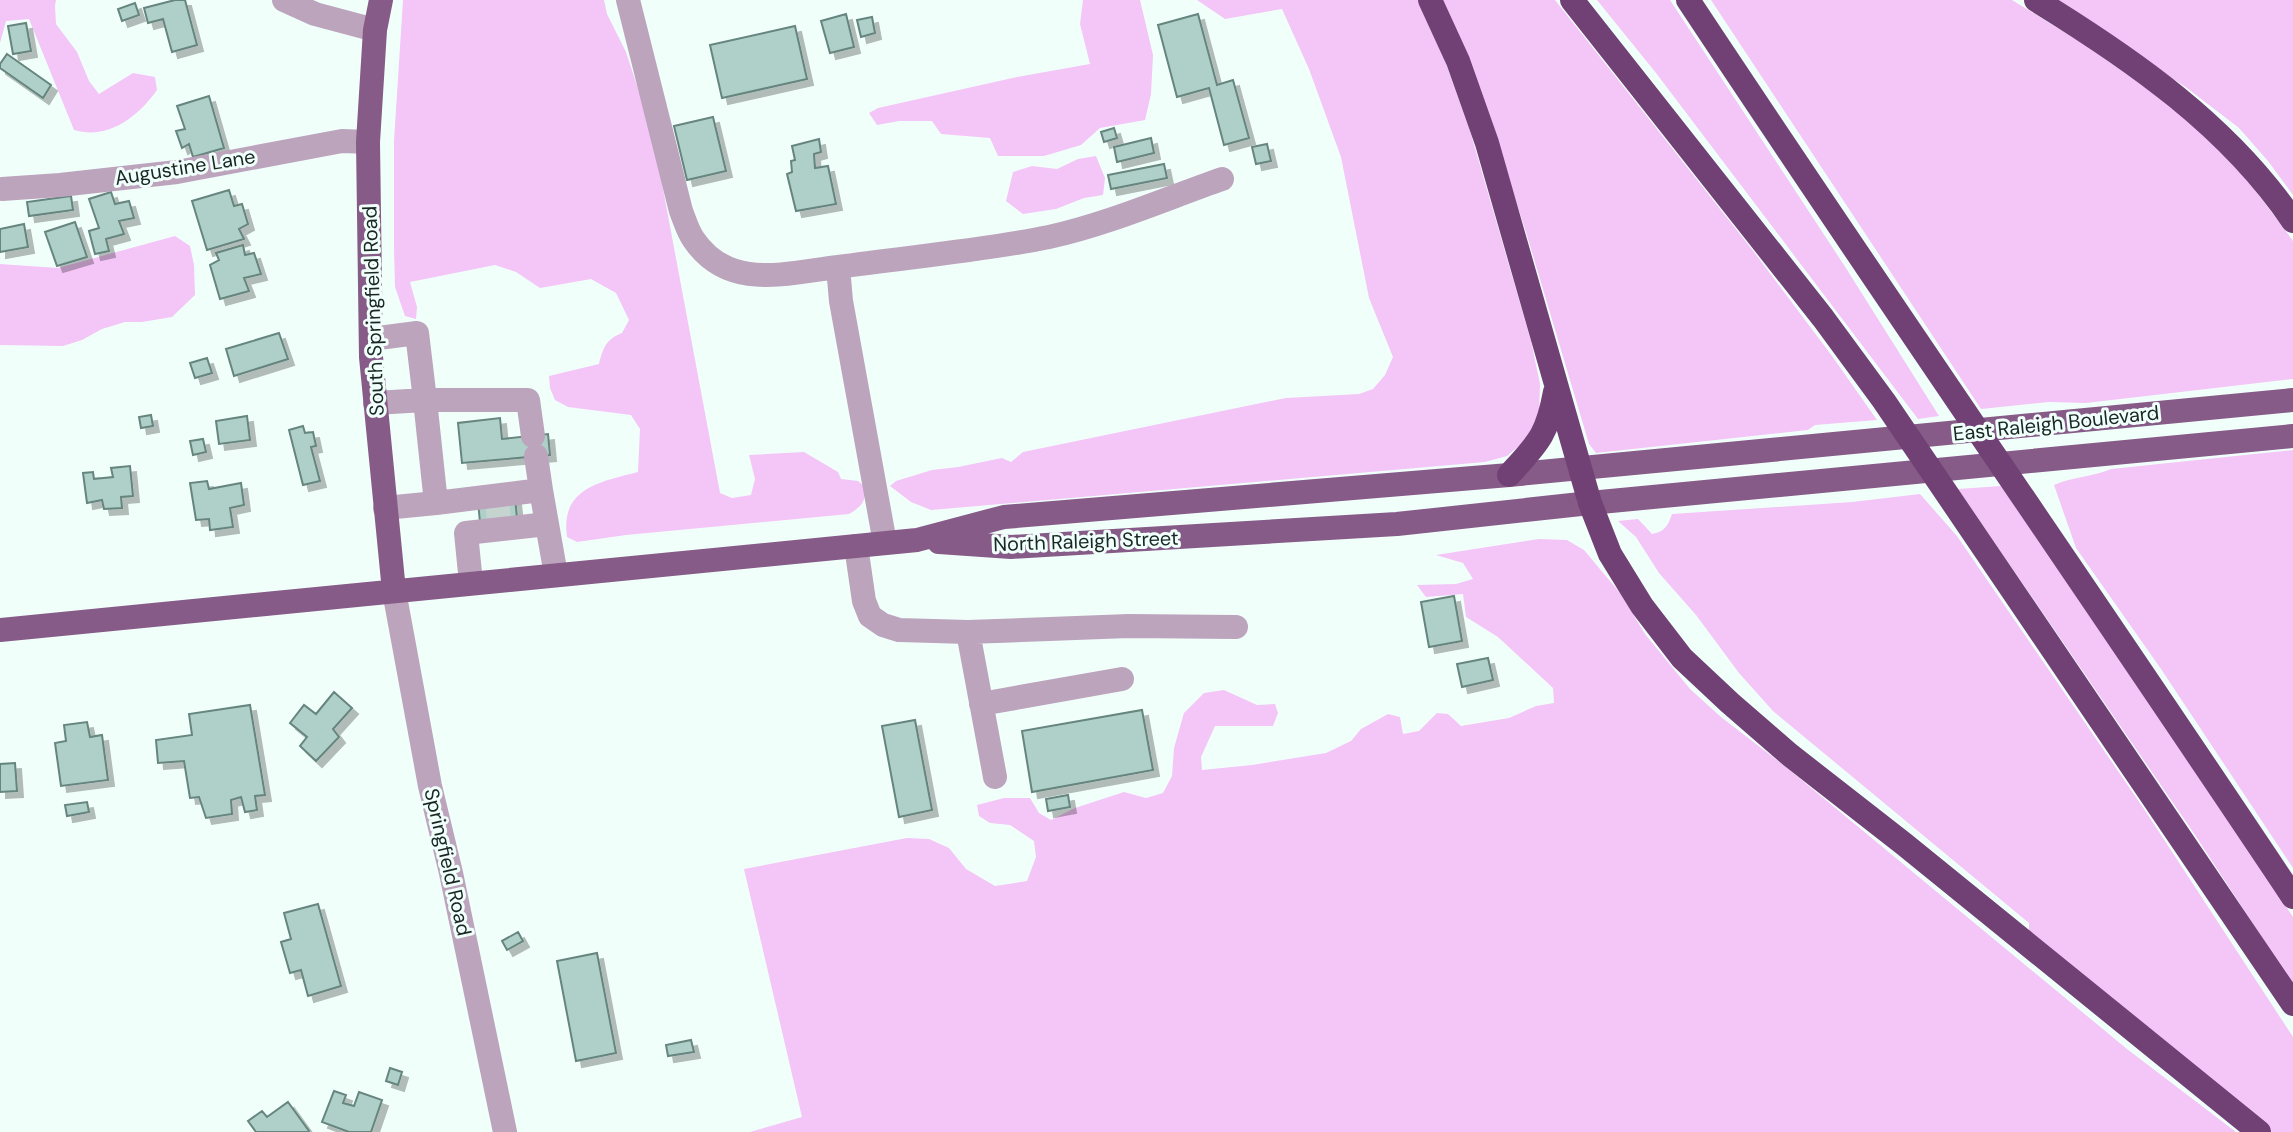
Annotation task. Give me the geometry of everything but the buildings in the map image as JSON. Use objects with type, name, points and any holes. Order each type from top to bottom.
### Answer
[{"type":"highway","points":[[1430,0],[1458,61],[1487,143],[1590,503],[1610,554],[1642,606],[1682,658],[1790,755],[2259,1132]]},
{"type":"highway","points":[[1572,0],[1823,318],[1884,401],[2293,1004]]},
{"type":"highway","points":[[1688,0],[2293,897]]},
{"type":"highway","points":[[2036,0],[2147,72],[2210,126],[2293,221]]},
{"type":"highway","points":[[1509,475],[1539,443],[1550,420],[1556,386]]},
{"type":"main road","points":[[375,30],[381,0]]},
{"type":"main road","name":"South Springfield Road","points":[[375,30],[368,142],[371,339],[394,591]]},
{"type":"main road","name":"East Raleigh Boulevard","points":[[1818,446],[2293,400]]},
{"type":"main road","name":"East Raleigh Boulevard","points":[[1826,480],[2293,436]]},
{"type":"main road","name":"North Raleigh Street","points":[[917,540],[1004,517],[1818,446]]},
{"type":"main road","name":"North Raleigh Street","points":[[917,540],[1011,547],[1397,524],[1826,480]]},
{"type":"main road","points":[[0,630],[917,540]]},
{"type":"street","points":[[284,0],[315,14],[375,30]]},
{"type":"street","points":[[628,0],[681,211],[692,238],[708,256],[729,271],[749,275],[838,267],[1007,245],[1053,236],[1103,221],[1222,179]]},
{"type":"street","name":"Augustine Lane","points":[[2,189],[177,172],[342,141],[368,142]]},
{"type":"street","points":[[838,267],[841,301],[885,543]]},
{"type":"street","points":[[371,339],[417,333],[436,503],[466,533],[471,583]]},
{"type":"street","points":[[375,403],[528,400],[556,575]]},
{"type":"street","points":[[466,533],[498,511],[541,490]]},
{"type":"street","points":[[385,508],[436,503],[498,511],[547,524]]},
{"type":"street","points":[[856,546],[864,601],[870,616],[883,625],[899,630],[968,632],[1129,626],[1236,627]]},
{"type":"street","name":"Springfield Road","points":[[394,591],[430,786],[505,1132]]},
{"type":"street","points":[[968,632],[995,777]]},
{"type":"street","points":[[981,704],[1122,679]]},
{"type":"shaded area","points":[[0,0],[56,0],[56,24],[77,52],[89,81],[99,94],[133,73],[155,77],[157,90],[141,109],[121,124],[99,132],[74,130],[29,19],[6,21],[0,43]]},
{"type":"shaded area","points":[[403,0],[604,0],[607,14],[626,52],[658,150],[720,493],[732,498],[751,495],[755,479],[749,455],[804,452],[838,472],[841,479],[858,481],[865,487],[864,500],[857,509],[849,514],[577,542],[567,537],[566,521],[576,498],[597,484],[638,472],[640,429],[631,415],[568,407],[555,400],[549,376],[599,364],[606,345],[622,333],[629,320],[616,293],[591,279],[540,288],[516,272],[495,265],[410,282],[417,307],[416,319],[405,316],[395,287],[394,249],[394,141]]},
{"type":"shaded area","points":[[1083,0],[1140,0],[1153,55],[1151,94],[1145,120],[1100,128],[1081,145],[1044,156],[998,156],[990,138],[941,134],[932,121],[877,125],[869,113],[878,108],[1017,77],[1090,64],[1080,24]]},
{"type":"shaded area","points":[[1197,0],[1421,0],[1470,131],[1531,341],[1540,384],[1539,414],[1526,440],[1507,456],[1485,462],[931,510],[911,502],[890,486],[896,481],[932,470],[1002,458],[1011,462],[1023,452],[1286,398],[1359,394],[1373,389],[1385,375],[1393,357],[1369,298],[1341,157],[1309,69],[1282,9],[1225,19]]},
{"type":"shaded area","points":[[1440,0],[1555,0],[1754,252],[1877,420],[1596,453],[1589,444],[1526,232],[1476,79]]},
{"type":"shaded area","points":[[1597,0],[1670,0],[1939,416],[1918,419],[1656,73]]},
{"type":"shaded area","points":[[1711,0],[2012,0],[2085,45],[2160,98],[2209,138],[2249,182],[2293,241],[2293,379],[2086,403],[2049,402],[1981,409]]},
{"type":"shaded area","points":[[2044,0],[2293,0],[2293,195],[2239,128],[2187,88],[2114,39]]},
{"type":"shaded area","points":[[1096,156],[1105,178],[1103,195],[1084,198],[1056,209],[1023,214],[1006,201],[1013,172],[1032,166],[1057,169],[1078,159]]},
{"type":"shaded area","points":[[175,236],[190,246],[195,295],[172,317],[125,322],[63,346],[0,345],[0,264],[58,268]]},
{"type":"shaded area","points":[[2293,450],[2293,868],[2161,669],[2076,548],[2054,485],[2111,469]]},
{"type":"shaded area","points":[[2001,486],[2293,917],[2293,985],[2195,835],[1958,489]]},
{"type":"shaded area","points":[[1920,494],[1957,536],[2144,809],[2293,1037],[2293,1132],[2272,1132],[2029,933],[2029,923],[1773,711],[1659,573],[1636,537],[1618,521],[1638,519],[1652,534],[1665,528],[1672,514],[1852,502]]},
{"type":"shaded area","points":[[1539,539],[1567,540],[1584,550],[1620,593],[1645,634],[1690,689],[1721,717],[2127,1049],[2236,1132],[750,1132],[802,1117],[744,869],[907,838],[929,839],[949,848],[966,869],[995,886],[1027,881],[1036,857],[1034,841],[1010,825],[990,823],[979,816],[977,805],[1004,798],[1030,798],[1039,813],[1051,820],[1075,808],[1124,792],[1146,798],[1163,793],[1172,776],[1174,748],[1184,713],[1204,693],[1224,690],[1257,705],[1275,704],[1278,713],[1273,726],[1215,726],[1201,757],[1202,770],[1326,753],[1351,741],[1361,729],[1388,714],[1400,717],[1403,734],[1419,731],[1437,713],[1448,714],[1461,726],[1509,718],[1536,706],[1554,703],[1553,688],[1498,637],[1466,617],[1463,594],[1426,597],[1417,585],[1456,584],[1473,579],[1463,563],[1436,555]]},
{"type":"tunnel","points":[[497,500],[499,520]]}]
